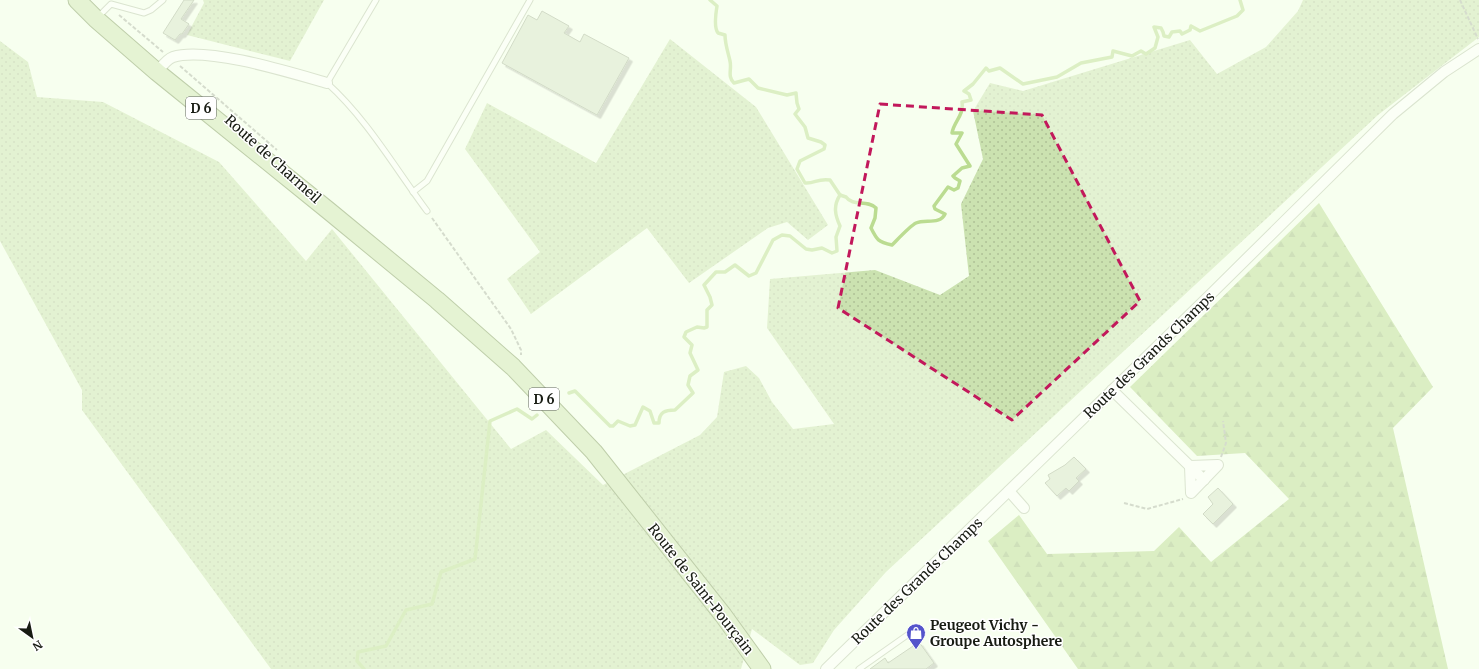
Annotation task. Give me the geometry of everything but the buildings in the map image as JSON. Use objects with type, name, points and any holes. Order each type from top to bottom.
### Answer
[{"type":"main road","name":"Route de Charmeil","points":[[77,0],[103,13]]},
{"type":"main road","name":"Route de Charmeil","points":[[88,0],[270,153],[329,211],[437,300]]},
{"type":"main road","name":"Route de Saint-Pourçain","points":[[437,300],[513,367],[594,452],[723,615],[762,669]]},
{"type":"main road","name":"Route de Saint-Pourçain","points":[[639,510],[748,669]]},
{"type":"street","name":"Route des Grands Champs","points":[[826,669],[1393,114],[1444,72],[1479,50]]},
{"type":"street","points":[[164,64],[184,55],[224,57],[327,83]]},
{"type":"street","points":[[1112,390],[1204,480]]},
{"type":"street","points":[[1190,466],[1218,465]]},
{"type":"street","points":[[1191,493],[1218,465]]},
{"type":"street","points":[[1190,466],[1191,493]]},
{"type":"street","points":[[1009,491],[1024,508]]},
{"type":"lane","points":[[103,13],[111,4],[144,13],[151,10],[163,0]]},
{"type":"lane","points":[[376,0],[327,83],[337,92],[367,128],[427,211]]},
{"type":"lane","points":[[413,192],[427,181],[530,0]]},
{"type":"lane","points":[[859,669],[913,631]]},
{"type":"path","points":[[1460,0],[1479,41]]},
{"type":"path","points":[[103,13],[164,64]]},
{"type":"path","points":[[427,211],[512,329],[521,350],[521,361]]},
{"type":"path","points":[[1218,465],[1226,443],[1223,421]]},
{"type":"path","points":[[1124,503],[1147,508],[1187,498],[1191,493]]},
{"type":"highlighted area","points":[[880,104],[1042,115],[1140,301],[1012,420],[838,308]]},
{"type":"green space","points":[[203,0],[324,0],[290,61],[187,35],[204,3]]},
{"type":"green space","points":[[1303,0],[1479,0],[1479,37],[1378,115],[886,572],[834,630],[813,663],[800,665],[752,629],[741,669],[271,669],[82,410],[82,390],[0,241],[0,41],[28,62],[37,97],[103,102],[219,162],[306,261],[332,229],[511,449],[546,430],[603,485],[700,435],[717,417],[724,372],[746,366],[759,378],[772,402],[793,429],[834,424],[767,328],[770,279],[875,270],[940,295],[969,276],[961,204],[983,159],[973,111],[990,83],[1023,91],[1190,40],[1217,74],[1266,47],[1298,11]]},
{"type":"green space","points":[[670,39],[756,107],[828,225],[808,240],[787,222],[768,228],[689,283],[647,228],[531,314],[507,279],[540,252],[465,149],[487,103],[596,163]]},
{"type":"green space","points":[[1319,203],[1433,387],[1393,428],[1448,669],[1078,669],[988,541],[1019,515],[1047,554],[1154,551],[1179,527],[1211,562],[1289,499],[1245,453],[1197,456],[1130,387]]},
{"type":"waterway","points":[[710,0],[717,6],[717,31],[718,33],[725,35],[730,61],[730,75],[732,80],[734,83],[749,79],[758,88],[787,95],[796,93],[799,109],[795,114],[805,127],[808,138],[821,142],[825,145],[824,149],[800,161],[797,169],[805,183],[830,180],[840,195]]},
{"type":"waterway","points":[[840,195],[846,197],[852,202],[868,204],[876,208],[875,218],[871,228],[878,240],[892,245],[916,223],[936,221],[945,214],[935,209],[934,206],[948,187],[954,190],[958,188],[960,181],[953,176],[962,168],[970,166],[956,144],[962,133],[952,133],[953,129],[962,111],[962,102],[971,100],[969,94],[964,91],[973,84],[986,68],[989,71],[1000,68],[1023,84],[1057,77],[1081,63],[1112,57],[1113,51],[1132,56],[1141,51],[1146,54],[1155,48],[1158,37],[1154,27],[1161,28],[1164,36],[1169,37],[1172,32],[1180,31],[1182,34],[1190,30],[1191,26],[1200,31],[1237,16],[1243,10],[1240,0]]},
{"type":"waterway","points":[[569,393],[575,391],[610,426],[613,426],[618,421],[630,426],[635,425],[643,407],[650,411],[654,423],[659,423],[660,416],[663,412],[675,410],[693,393],[688,385],[690,376],[698,370],[690,353],[692,345],[684,337],[686,332],[697,327],[707,327],[707,310],[712,305],[704,285],[716,272],[725,272],[735,265],[749,276],[756,273],[773,240],[782,235],[790,236],[806,249],[812,250],[822,248],[832,253],[837,251],[836,237],[840,226],[836,214],[836,203],[840,195]]},
{"type":"waterway","points":[[364,669],[357,661],[358,652],[386,646],[406,610],[432,604],[441,572],[475,559],[490,421],[517,409],[532,419],[537,415]]},
{"type":"place","name":"Peugeot Vichy - Groupe Autosphere","points":[[916,650]]}]
